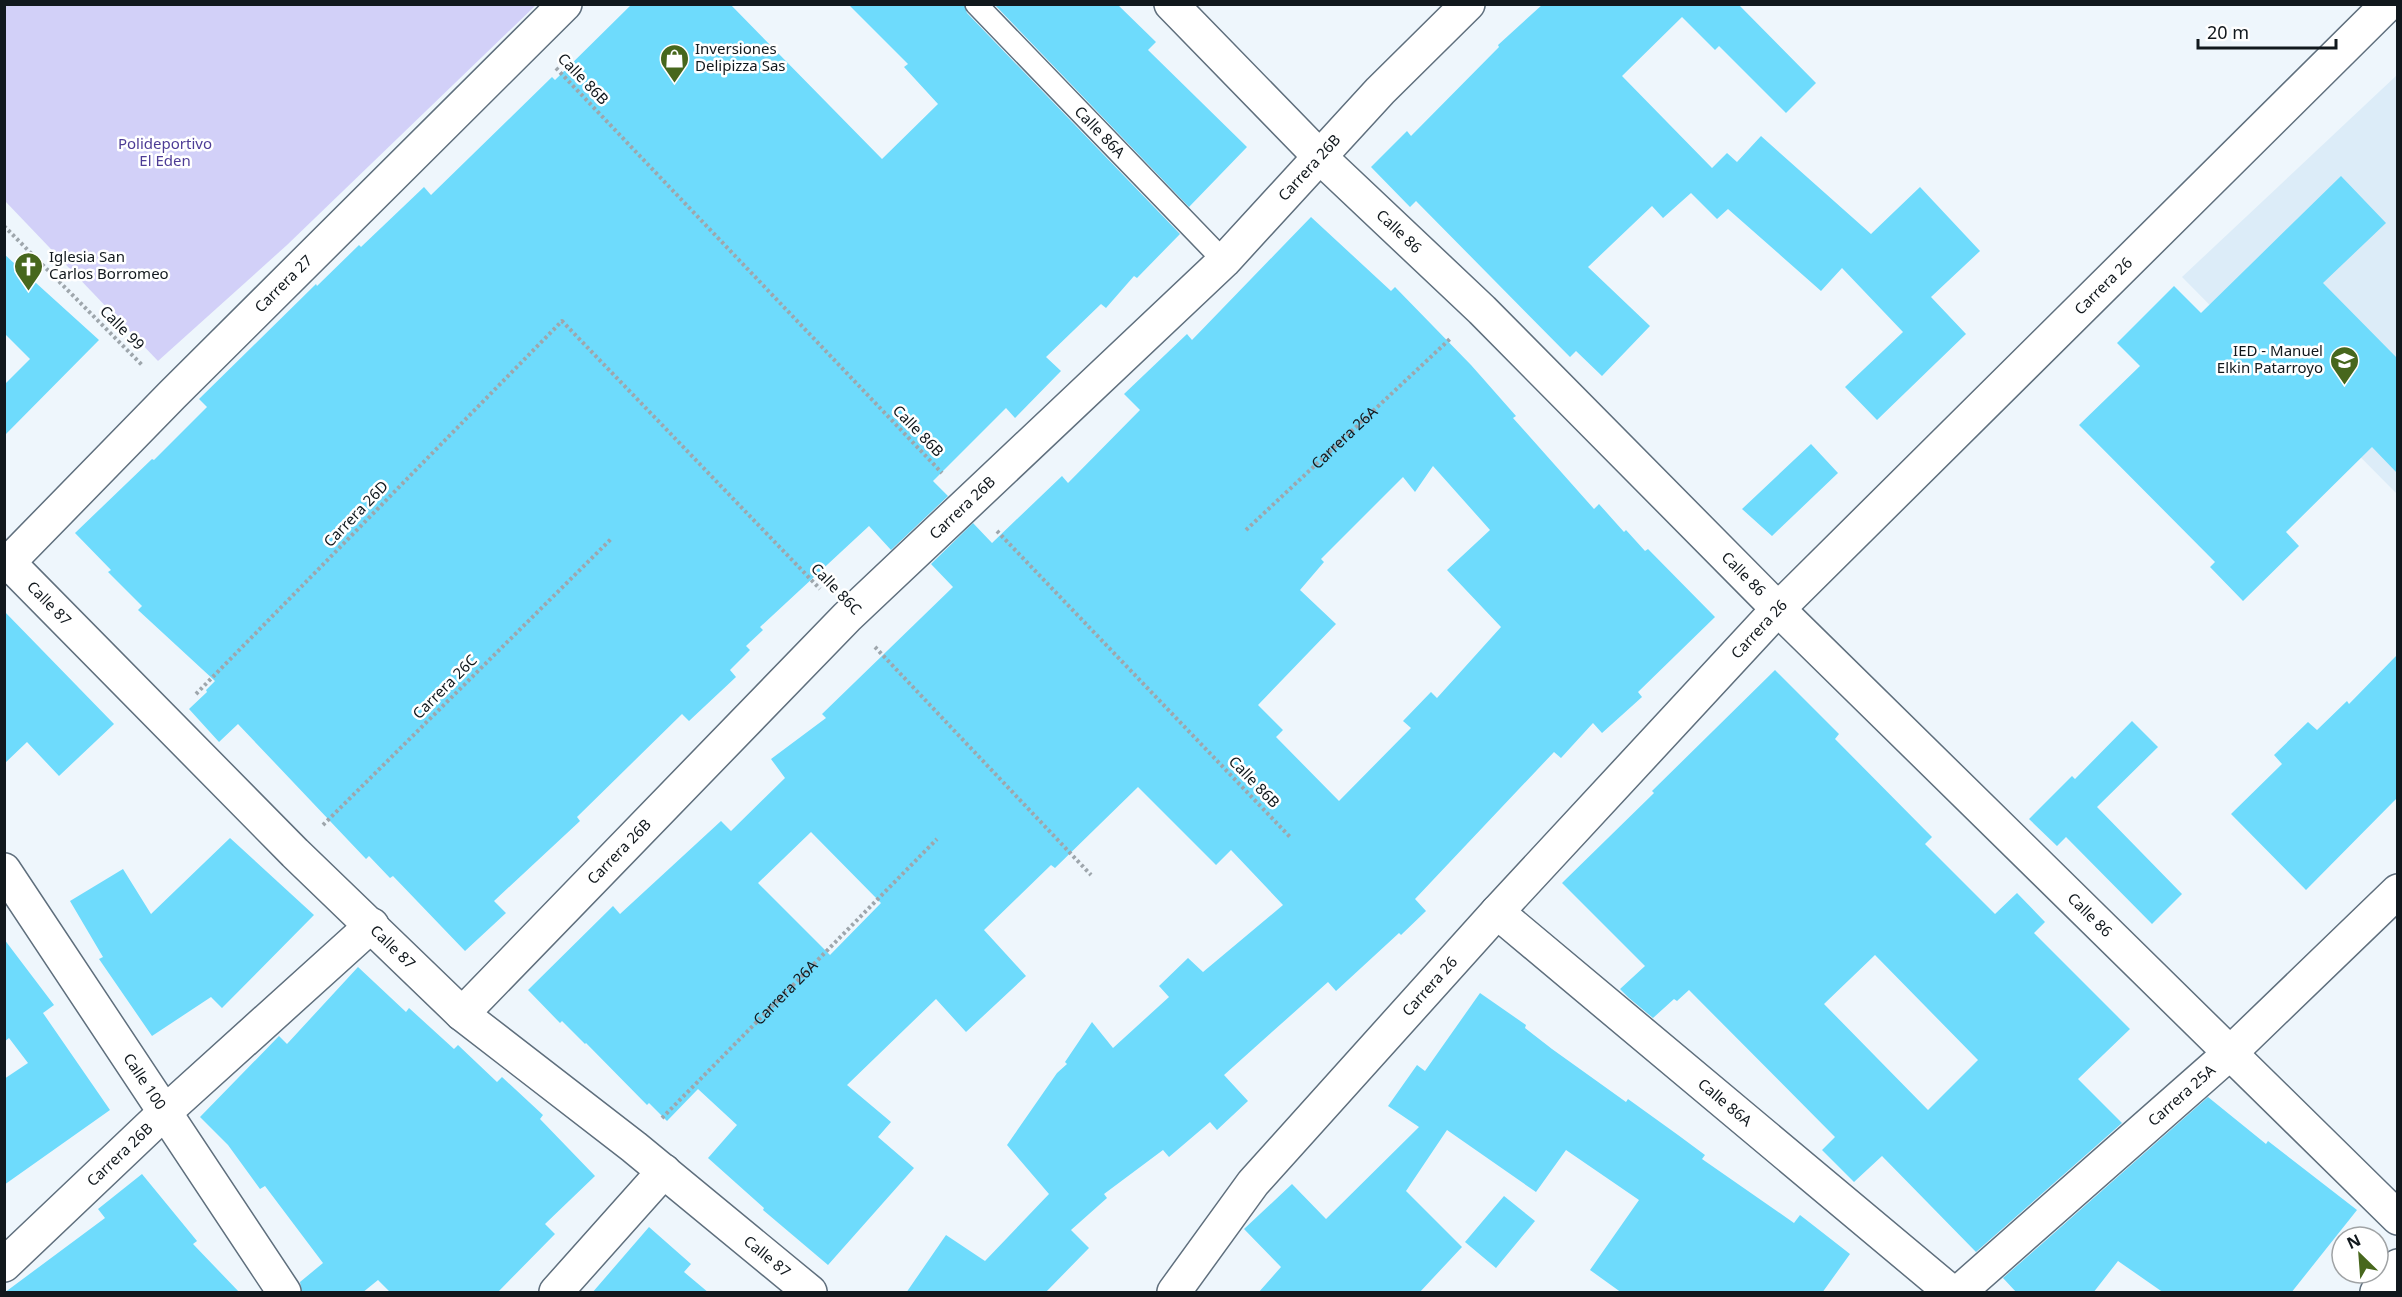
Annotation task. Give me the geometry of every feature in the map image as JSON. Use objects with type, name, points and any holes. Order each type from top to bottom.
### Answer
[{"type":"street","name":"Carrera 27","points":[[7,565],[172,395],[565,4]]},
{"type":"street","name":"Calle 86","points":[[1171,4],[1320,157],[1482,309],[1778,609],[2397,1218]]},
{"type":"street","name":"Carrera 26B","points":[[462,1014],[847,617],[1224,261],[1380,91],[1468,4]]},
{"type":"street","name":"Carrera 26","points":[[1174,1293],[1253,1183],[1497,912],[1778,609],[2388,4]]},
{"type":"street","name":"Calle 87","points":[[7,565],[295,853],[462,1014],[664,1171],[810,1293]]},
{"type":"street","name":"Calle 100","points":[[4,870],[284,1293]]},
{"type":"street","name":"Carrera 25A","points":[[1959,1293],[2230,1053],[2395,900]]},
{"type":"street","name":"Calle 86A","points":[[1497,912],[1951,1293]]},
{"type":"street","name":"Carrera 26B","points":[[4,1265],[164,1113],[372,925]]},
{"type":"street","points":[[556,1293],[664,1171]]},
{"type":"street","points":[[2377,1293],[2397,1266]]},
{"type":"lane","name":"Calle 86A","points":[[976,4],[1224,261]]},
{"type":"path","name":"Calle 86B","points":[[529,40],[1291,838]]},
{"type":"path","name":"Calle 99","points":[[4,226],[172,395]]},
{"type":"path","name":"Calle 86C","points":[[562,321],[1091,875]]},
{"type":"path","name":"Carrera 26D","points":[[167,724],[562,321]]},
{"type":"path","name":"Carrera 26A","points":[[1246,530],[1444,345]]},
{"type":"path","name":"Carrera 26C","points":[[295,853],[612,538]]},
{"type":"path","name":"Carrera 26A","points":[[634,1147],[937,838]]},
{"type":"shaded area","name":"IED - Manuel Elkin Patarroyo","points":[[2397,75],[2397,494],[2182,277]]},
{"type":"green space","name":"Polideportivo El Eden","points":[[5,4],[536,5],[287,245],[158,361],[5,201]]},
{"type":"building","points":[[632,4],[730,4],[882,159],[938,104],[904,67],[908,64],[848,4],[964,4],[967,13],[1180,234],[1137,278],[1134,276],[1106,308],[1101,304],[1046,357],[1061,371],[1015,418],[1006,408],[933,481],[948,496],[891,550],[869,526],[760,627],[763,630],[746,646],[750,650],[730,670],[736,677],[689,721],[682,714],[577,817],[580,821],[494,901],[506,913],[465,951],[393,876],[390,878],[369,856],[366,859],[238,724],[219,742],[189,709],[215,681],[138,610],[142,606],[108,572],[111,570],[75,533],[207,407],[199,399],[316,284],[317,286],[359,245],[361,247],[424,187],[431,195],[552,77],[555,80]]},
{"type":"building","points":[[994,4],[1117,4],[1156,42],[1148,50],[1247,147],[1189,207]]},
{"type":"building","points":[[1543,4],[1738,4],[1816,83],[1786,113],[1719,46],[1715,50],[1682,17],[1622,76],[1712,168],[1727,153],[1737,162],[1761,136],[1871,234],[1920,187],[1980,251],[1931,297],[1966,334],[1877,420],[1845,387],[1903,332],[1842,268],[1821,291],[1728,209],[1717,219],[1691,193],[1663,218],[1652,206],[1588,267],[1650,326],[1602,376],[1576,351],[1570,357],[1416,201],[1410,207],[1371,167],[1407,131],[1411,136],[1499,47],[1498,45]]},
{"type":"building","points":[[2341,176],[2386,223],[2323,283],[2397,358],[2397,473],[2372,447],[2286,532],[2299,546],[2243,601],[2210,567],[2215,562],[2079,425],[2140,366],[2117,343],[2174,286],[2201,313]]},
{"type":"building","points":[[1311,217],[1391,291],[1395,287],[1471,365],[1516,416],[1513,418],[1594,509],[1599,504],[1624,532],[1626,530],[1645,551],[1648,549],[1715,617],[1638,692],[1642,697],[1602,733],[1593,723],[1561,758],[1554,752],[1415,899],[1426,911],[1401,935],[1399,933],[1336,991],[1328,982],[1224,1075],[1248,1101],[1217,1130],[1210,1122],[1169,1157],[1163,1150],[1104,1194],[1107,1198],[1071,1230],[1089,1248],[1045,1293],[906,1293],[946,1235],[985,1261],[1049,1194],[1007,1145],[1057,1073],[1067,1064],[1065,1062],[1092,1022],[1113,1048],[1169,997],[1159,986],[1188,958],[1203,972],[1283,905],[1231,850],[1216,865],[1138,787],[1055,868],[1051,865],[984,930],[1026,976],[966,1032],[936,999],[847,1085],[891,1122],[878,1137],[914,1168],[828,1265],[763,1210],[764,1208],[708,1158],[737,1125],[698,1089],[667,1121],[649,1103],[647,1105],[586,1043],[562,1021],[560,1023],[528,990],[613,906],[620,914],[721,821],[731,831],[785,778],[771,759],[826,718],[822,714],[953,587],[931,564],[973,523],[992,543],[1062,476],[1068,483],[1140,410],[1124,394],[1187,334],[1192,340]],"holes":[[[1433,466],[1490,530],[1447,570],[1501,627],[1437,698],[1431,692],[1403,721],[1411,728],[1339,801],[1276,737],[1283,730],[1258,705],[1336,624],[1300,590],[1324,562],[1321,559],[1403,477],[1415,492]],[[811,832],[881,903],[830,955],[758,883]]]},
{"type":"building","name":"Iglesia San Carlos Borromeo","points":[[4,254],[99,340],[4,436],[4,385],[30,359],[4,333]]},
{"type":"building","points":[[1811,444],[1838,473],[1772,536],[1742,509]]},
{"type":"building","points":[[4,611],[114,724],[59,776],[27,742],[4,764]]},
{"type":"building","points":[[2397,655],[2397,798],[2306,890],[2231,814],[2282,764],[2274,755],[2308,722],[2317,730],[2347,701],[2349,704]]},
{"type":"building","points":[[1775,670],[1839,734],[1835,739],[1932,837],[1925,844],[1995,914],[2017,893],[2045,922],[2034,933],[2130,1029],[2078,1079],[2122,1123],[1976,1252],[1882,1156],[1854,1182],[1822,1150],[1835,1137],[1689,990],[1677,1001],[1674,999],[1653,1018],[1620,989],[1645,966],[1562,883],[1654,793],[1652,791]],"holes":[[[1875,955],[1978,1060],[1928,1110],[1824,1004]]]},
{"type":"building","points":[[2132,721],[2158,747],[2097,807],[2182,894],[2152,924],[2066,837],[2057,846],[2029,819],[2072,776],[2075,779]]},
{"type":"building","points":[[230,838],[314,915],[222,1008],[211,997],[152,1036],[99,959],[103,957],[70,901],[123,869],[151,914]]},
{"type":"building","points":[[4,939],[54,1005],[43,1013],[110,1110],[4,1185],[4,1079],[28,1063],[9,1038],[4,1042]]},
{"type":"building","points":[[358,967],[406,1012],[409,1008],[454,1049],[458,1045],[497,1082],[502,1077],[543,1115],[540,1119],[595,1176],[545,1224],[555,1234],[497,1293],[391,1293],[378,1280],[362,1293],[302,1293],[300,1282],[323,1263],[265,1186],[260,1189],[228,1145],[200,1117],[279,1036],[287,1044]]},
{"type":"building","points":[[1480,993],[1526,1025],[1525,1028],[1552,1049],[1626,1102],[1628,1099],[1705,1155],[1702,1159],[1794,1223],[1800,1215],[1850,1254],[1822,1293],[1622,1293],[1590,1270],[1639,1200],[1566,1150],[1536,1192],[1447,1130],[1406,1191],[1462,1247],[1419,1293],[1258,1293],[1281,1267],[1244,1229],[1292,1184],[1326,1219],[1419,1127],[1388,1106],[1417,1065],[1425,1071]]},
{"type":"building","points":[[2208,1097],[2266,1144],[2268,1141],[2357,1210],[2345,1225],[2330,1225],[2330,1244],[2291,1293],[2164,1293],[2118,1261],[2093,1293],[2017,1293],[2003,1278]]},
{"type":"building","points":[[142,1174],[197,1241],[193,1244],[240,1293],[4,1293],[105,1218],[98,1209]]},
{"type":"building","points":[[1504,1196],[1535,1221],[1496,1268],[1465,1242]]},
{"type":"building","points":[[649,1227],[691,1264],[684,1272],[709,1293],[592,1293]]},
{"type":"place","name":"Inversiones Delipizza Sas","points":[[674,84]]},
{"type":"place","name":"Iglesia San Carlos Borromeo","points":[[28,292]]},
{"type":"place","name":"IED - Manuel Elkin Patarroyo","points":[[2344,386]]}]
